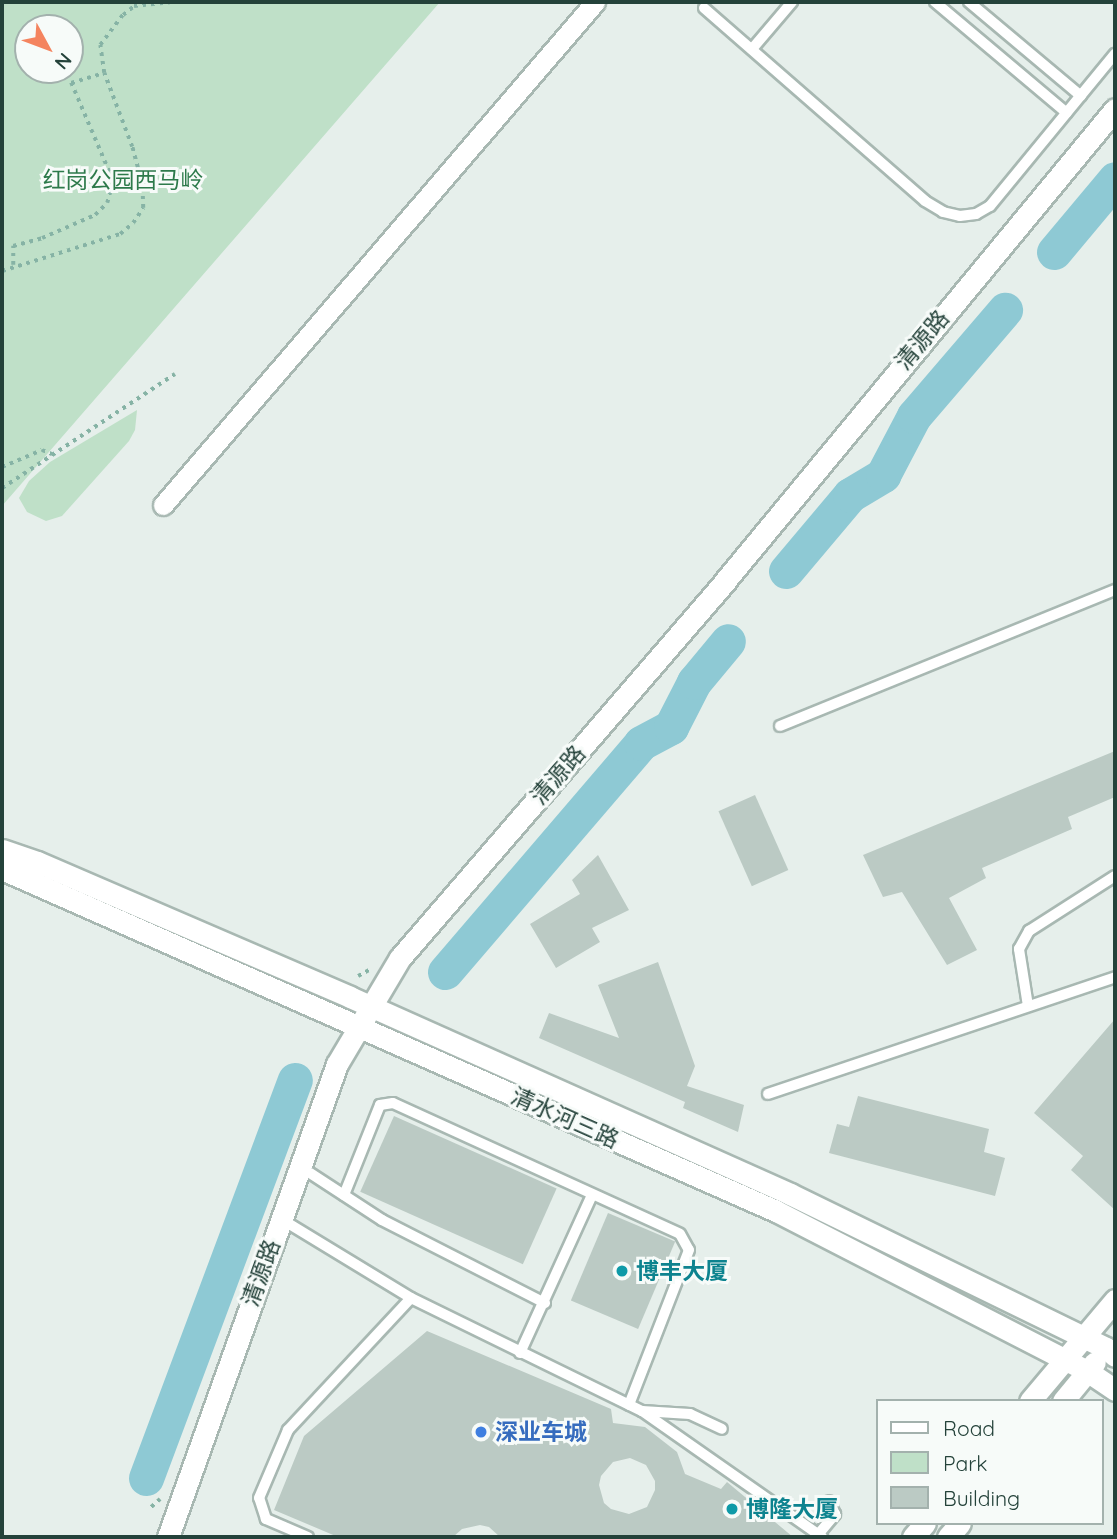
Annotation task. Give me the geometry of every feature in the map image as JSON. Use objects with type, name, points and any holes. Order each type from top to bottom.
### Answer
[{"type":"street","points":[[163,505],[595,2]]},
{"type":"street","name":"清源路","points":[[167,1537],[337,1064],[376,1009],[400,958],[725,580],[1115,109]]},
{"type":"street","name":"清源路","points":[[376,1009],[410,965],[733,588],[1115,127]]},
{"type":"street","name":"清水河三路","points":[[2,850],[49,867],[376,1009],[790,1194],[1083,1337],[1112,1347]]},
{"type":"street","name":"清水河三路","points":[[2,869],[776,1211],[1087,1371],[1115,1390]]},
{"type":"street","name":"清源路","points":[[177,1537],[364,1029]]},
{"type":"street","points":[[1032,1399],[1115,1300]]},
{"type":"street","points":[[1065,1399],[1087,1371],[1112,1347]]},
{"type":"lane","points":[[752,50],[792,2]]},
{"type":"lane","points":[[935,2],[1067,113]]},
{"type":"lane","points":[[970,2],[1081,96]]},
{"type":"lane","points":[[704,8],[925,201],[943,212],[960,216],[976,214],[990,206],[1115,54]]},
{"type":"lane","points":[[780,726],[1115,590]]},
{"type":"lane","points":[[1027,1006],[1019,949],[1029,931],[1115,876]]},
{"type":"lane","points":[[768,1094],[1115,977]]},
{"type":"lane","points":[[344,1195],[380,1105],[394,1103],[680,1234],[689,1250],[629,1405]]},
{"type":"lane","points":[[310,1173],[413,1236],[545,1303]]},
{"type":"lane","points":[[520,1353],[592,1195]]},
{"type":"lane","points":[[290,1225],[411,1298],[642,1411],[819,1536],[835,1514],[830,1500]]},
{"type":"lane","points":[[308,1537],[265,1519],[259,1498],[288,1430],[411,1298]]},
{"type":"lane","points":[[642,1411],[690,1414],[722,1429]]},
{"type":"path","points":[[2,271],[13,265],[120,234],[133,223],[143,208],[142,184],[132,147],[104,73],[100,45],[123,15],[134,6],[170,2]]},
{"type":"path","points":[[13,265],[13,246],[42,238],[95,215],[107,203],[111,188],[109,172],[71,83],[104,73]]},
{"type":"path","points":[[2,488],[51,454],[91,432],[175,374]]},
{"type":"path","points":[[2,467],[42,450],[51,454]]},
{"type":"green space","name":"红岗公园西马岭","points":[[2,2],[440,2],[2,506]]},
{"type":"green space","points":[[137,410],[135,430],[129,441],[62,516],[46,521],[27,512],[19,498],[29,481],[50,462]]},
{"type":"building","points":[[1115,751],[1115,797],[1068,817],[1072,829],[982,868],[986,878],[949,898],[977,950],[947,965],[902,892],[883,897],[863,855]]},
{"type":"building","points":[[755,795],[788,870],[752,886],[718,811]]},
{"type":"building","points":[[598,855],[629,910],[592,928],[600,942],[556,968],[530,924],[580,894],[572,880]]},
{"type":"building","points":[[658,962],[695,1066],[687,1086],[744,1105],[738,1132],[683,1108],[685,1102],[539,1038],[549,1013],[619,1038],[598,985]]},
{"type":"building","points":[[1115,1019],[1115,1210],[1071,1170],[1083,1156],[1034,1113]]},
{"type":"building","points":[[858,1096],[989,1129],[984,1152],[1005,1158],[995,1196],[829,1153],[837,1124],[849,1127]]},
{"type":"building","points":[[394,1116],[557,1188],[523,1264],[360,1192]]},
{"type":"building","name":"博丰大厦","points":[[608,1213],[675,1242],[638,1329],[571,1300]]},
{"type":"building","name":"深业车城","points":[[427,1331],[611,1409],[613,1423],[645,1427],[677,1452],[685,1474],[721,1489],[727,1482],[793,1537],[500,1537],[489,1527],[480,1525],[462,1529],[453,1537],[338,1537],[274,1510],[304,1436]],"holes":[[[630,1458],[646,1465],[655,1481],[655,1490],[647,1507],[629,1514],[611,1509],[604,1503],[599,1485],[601,1476],[613,1462]]]},
{"type":"waterway","points":[[1054,252],[1115,179]]},
{"type":"waterway","points":[[786,571],[850,495],[883,475],[914,416],[1005,310]]},
{"type":"waterway","points":[[445,972],[641,743],[671,727],[694,682],[728,641]]},
{"type":"waterway","points":[[146,1478],[295,1080]]},
{"type":"place","name":"博丰大厦","points":[[622,1271]]},
{"type":"place","name":"深业车城","points":[[481,1432]]},
{"type":"place","name":"博隆大厦","points":[[732,1509]]}]
